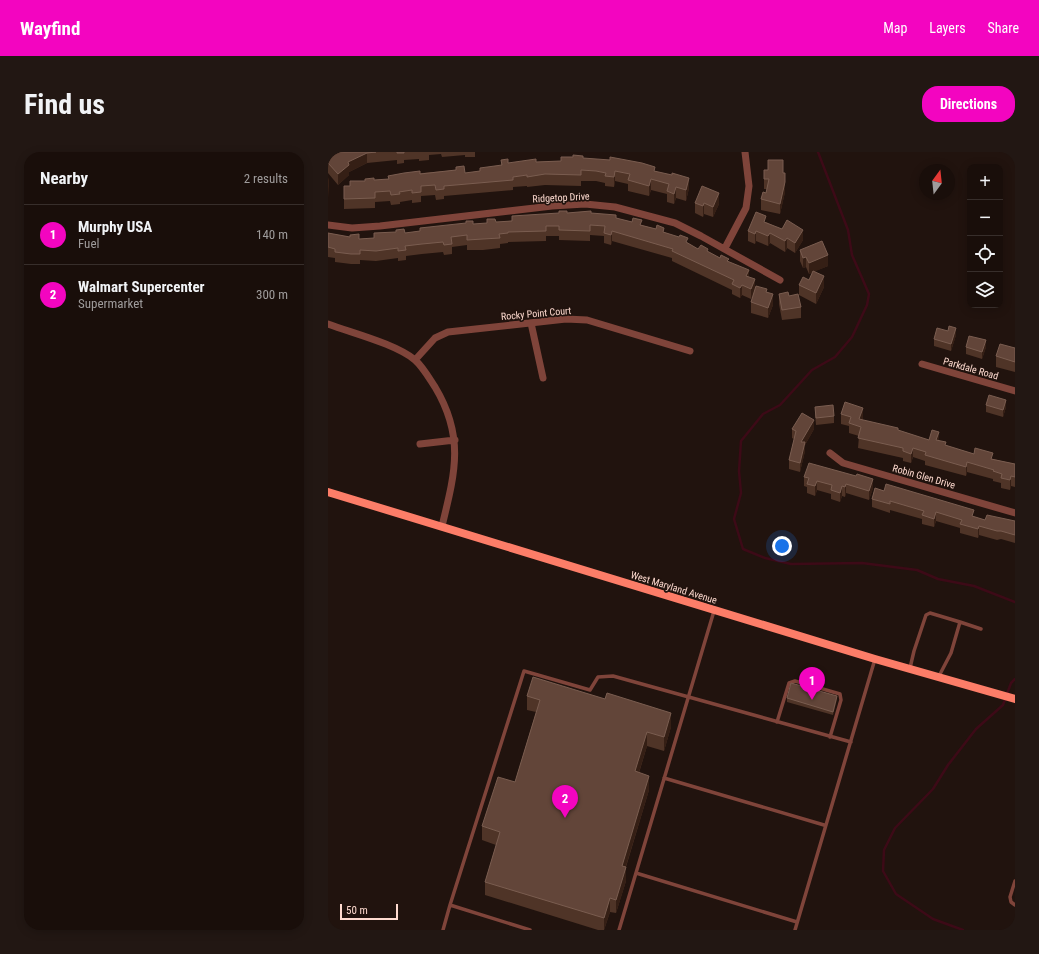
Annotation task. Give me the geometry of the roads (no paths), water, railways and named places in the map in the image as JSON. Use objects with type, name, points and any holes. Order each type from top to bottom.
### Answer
[{"type":"street","points":[[724,248],[746,208],[749,186],[745,152]]},
{"type":"street","name":"Ridgetop Drive","points":[[328,225],[352,228],[380,226],[552,206],[585,204],[615,207],[675,223],[724,248],[780,280]]},
{"type":"street","name":"Rocky Point Court","points":[[415,360],[435,338],[448,332],[566,319],[586,320],[690,351]]},
{"type":"street","points":[[531,323],[543,378]]},
{"type":"street","points":[[328,324],[400,350],[415,360],[443,401],[455,440],[454,479],[442,526]]},
{"type":"street","name":"Parkdale Road","points":[[922,364],[1015,391]]},
{"type":"street","points":[[420,444],[455,440]]},
{"type":"street","name":"Robin Glen Drive","points":[[830,453],[843,463],[1015,513]]},
{"type":"street","name":"West Maryland Avenue","points":[[328,492],[875,659],[1013,698]]},
{"type":"lane","points":[[619,930],[714,610]]},
{"type":"lane","points":[[910,668],[926,615],[930,613],[981,629]]},
{"type":"lane","points":[[939,676],[950,653],[960,622]]},
{"type":"lane","points":[[795,930],[824,825],[875,659]]},
{"type":"lane","points":[[443,930],[524,671],[590,690],[598,677],[613,676],[850,742]]},
{"type":"lane","points":[[777,722],[789,683],[795,681],[810,685],[840,694],[841,700],[830,737]]},
{"type":"lane","points":[[664,778],[824,825]]},
{"type":"lane","points":[[636,873],[797,922]]},
{"type":"lane","points":[[1015,881],[1010,902],[1015,905]]},
{"type":"lane","points":[[450,905],[530,930]]},
{"type":"waterway","points":[[818,152],[848,230],[852,255],[869,294],[867,305],[852,337],[835,357],[812,370],[780,405],[763,414],[741,441],[739,471],[741,493],[734,519],[743,549],[765,558],[791,564],[862,563],[917,570],[938,579],[974,586],[1015,602]]},
{"type":"waterway","points":[[963,930],[933,919],[896,894],[883,871],[884,850],[895,828],[933,789],[948,765],[976,729],[1003,705],[1011,683],[1015,679]]},
{"type":"place","name":"Murphy USA","points":[[812,700]]},
{"type":"place","name":"Walmart Supercenter","points":[[565,818]]}]
